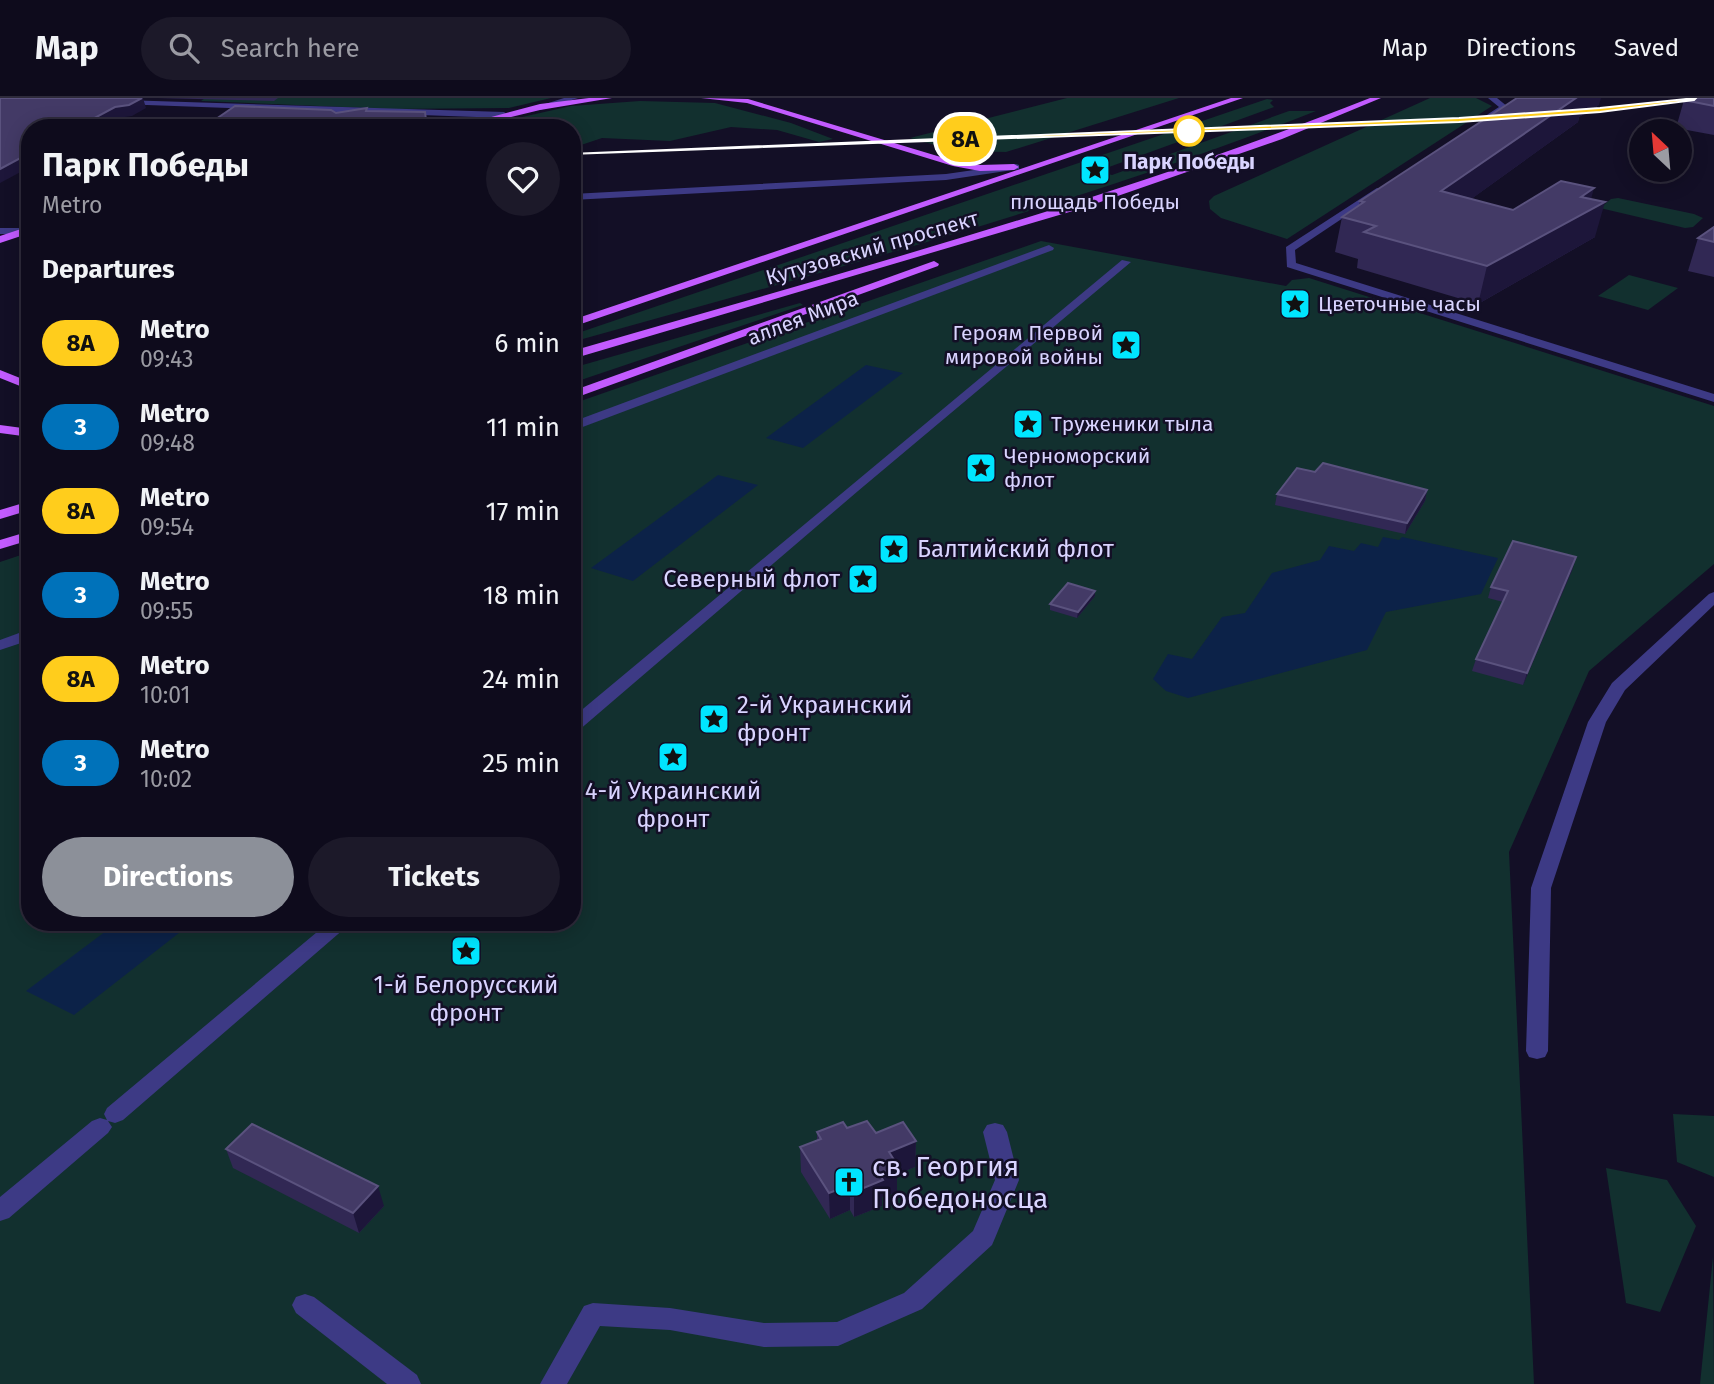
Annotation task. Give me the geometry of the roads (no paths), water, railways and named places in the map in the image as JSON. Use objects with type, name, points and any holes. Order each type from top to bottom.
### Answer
[{"type":"main road","points":[[489,119],[540,107],[608,98]]},
{"type":"main road","points":[[705,98],[748,102],[953,163],[980,168],[1016,167],[1056,160]]},
{"type":"main road","name":"Кутузовский проспект","points":[[581,318],[655,296],[1239,98]]},
{"type":"main road","name":"Кутузовский проспект","points":[[581,352],[943,251],[1093,204],[1243,153],[1377,98]]},
{"type":"main road","points":[[581,392],[752,332],[1093,204]]},
{"type":"main road","points":[[0,231],[21,225]]},
{"type":"main road","points":[[0,231],[21,230]]},
{"type":"main road","points":[[0,240],[21,232]]},
{"type":"main road","points":[[0,374],[21,382]]},
{"type":"main road","points":[[0,429],[21,432]]},
{"type":"main road","points":[[0,515],[21,508]]},
{"type":"main road","points":[[0,545],[21,538]]},
{"type":"street","points":[[540,107],[574,98]]},
{"type":"street","points":[[737,98],[748,102]]},
{"type":"street","points":[[1472,129],[1502,109],[1503,104],[1492,98]]},
{"type":"street","points":[[111,102],[144,100],[504,115]]},
{"type":"street","points":[[581,197],[946,177],[1016,167]]},
{"type":"street","points":[[946,177],[947,198]]},
{"type":"street","points":[[1387,184],[1296,244],[1289,254],[1291,265],[1714,398]]},
{"type":"street","name":"аллея Мира","points":[[581,424],[1049,248]]},
{"type":"street","points":[[581,719],[1126,262]]},
{"type":"street","points":[[1538,1051],[1536,1010],[1541,888],[1597,722],[1618,687],[1714,597]]},
{"type":"street","points":[[0,645],[21,637]]},
{"type":"street","points":[[0,1211],[331,931]]},
{"type":"street","points":[[553,1384],[593,1314],[670,1319],[764,1335],[838,1334],[913,1301],[983,1238],[1007,1180],[995,1132]]},
{"type":"street","points":[[305,1305],[408,1384]]},
{"type":"water","points":[[866,365],[903,373],[803,448],[766,438]]},
{"type":"water","points":[[718,475],[758,485],[633,581],[591,568]]},
{"type":"water","points":[[1383,537],[1399,540],[1402,537],[1498,558],[1481,594],[1386,612],[1367,650],[1188,698],[1166,691],[1153,679],[1168,654],[1192,659],[1222,617],[1245,613],[1272,573],[1320,560],[1329,546],[1354,551],[1361,543],[1378,547]]},
{"type":"water","points":[[106,931],[181,931],[74,1015],[26,991]]},
{"type":"metro line","name":"8А","points":[[581,154],[1459,120],[1600,110],[1694,98]]},
{"type":"place","name":"Парк Победы","points":[[1189,131]]},
{"type":"place","name":"площадь Победы","points":[[1095,170]]},
{"type":"place","name":"Цветочные часы","points":[[1295,304]]},
{"type":"place","name":"Героям Первой мировой войны","points":[[1126,345]]},
{"type":"place","name":"Труженики тыла","points":[[1028,424]]},
{"type":"place","name":"Черноморский флот","points":[[981,468]]},
{"type":"place","name":"Балтийский флот","points":[[894,549]]},
{"type":"place","name":"Северный флот","points":[[863,579]]},
{"type":"place","name":"2-й Украинский фронт","points":[[714,719]]},
{"type":"place","name":"4-й Украинский фронт","points":[[673,757]]},
{"type":"place","name":"1-й Белорусский фронт","points":[[466,951]]},
{"type":"place","name":"св. Георгия Победоносца","points":[[849,1182]]}]
